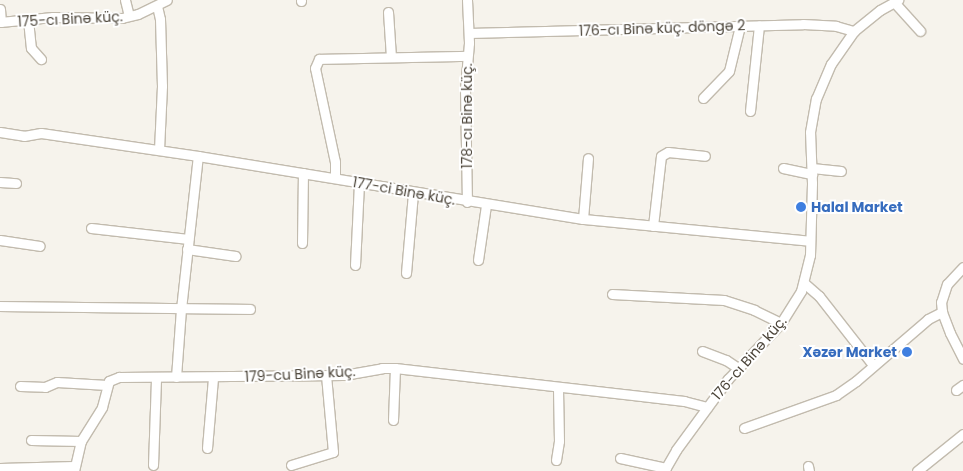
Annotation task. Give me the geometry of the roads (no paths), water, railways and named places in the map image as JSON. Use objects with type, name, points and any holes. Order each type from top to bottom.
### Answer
[{"type":"street","points":[[125,0],[129,16]]},
{"type":"street","name":"175-cı Binə küç.","points":[[1,22],[53,17],[107,18],[129,16],[157,6],[167,0]]},
{"type":"street","name":"178-cı Binə küç.","points":[[467,0],[469,33],[465,89],[467,202]]},
{"type":"street","points":[[896,1],[920,31]]},
{"type":"street","name":"176-cı Binə küç.","points":[[665,469],[707,407],[738,368],[781,323],[796,302],[804,283],[810,241],[812,171],[810,132],[816,99],[831,64],[854,31],[896,1]]},
{"type":"street","points":[[157,6],[160,19],[162,86],[160,150]]},
{"type":"street","points":[[0,9],[1,22]]},
{"type":"street","points":[[388,12],[391,57]]},
{"type":"street","points":[[28,20],[31,48],[42,59]]},
{"type":"street","name":"176-cı Binə küç. döngə 2","points":[[469,33],[803,24],[836,26],[854,31]]},
{"type":"street","points":[[750,111],[759,25]]},
{"type":"street","points":[[704,98],[729,71],[740,26]]},
{"type":"street","points":[[335,178],[334,162],[316,62],[324,57],[467,56]]},
{"type":"street","name":"177-ci Binə küç.","points":[[0,132],[24,136],[41,133],[160,150],[359,182],[467,202],[583,219],[810,241]]},
{"type":"street","points":[[653,226],[661,156],[668,152],[706,156]]},
{"type":"street","points":[[176,377],[181,309],[198,156]]},
{"type":"street","points":[[583,219],[588,158]]},
{"type":"street","points":[[783,168],[841,171]]},
{"type":"street","points":[[302,243],[303,173]]},
{"type":"street","points":[[0,182],[16,183]]},
{"type":"street","points":[[355,265],[359,182]]},
{"type":"street","points":[[406,273],[413,193]]},
{"type":"street","points":[[478,260],[486,205]]},
{"type":"street","points":[[91,228],[188,239]]},
{"type":"street","points":[[0,240],[40,246]]},
{"type":"street","points":[[187,249],[235,256]]},
{"type":"street","points":[[963,267],[947,284],[943,292],[942,312],[963,358]]},
{"type":"street","points":[[804,283],[819,296],[873,365]]},
{"type":"street","points":[[612,294],[724,300],[754,310],[781,323]]},
{"type":"street","points":[[0,306],[250,309]]},
{"type":"street","points":[[744,428],[836,395],[856,381],[928,319],[942,312]]},
{"type":"street","points":[[702,351],[726,360],[738,368]]},
{"type":"street","points":[[393,420],[395,368]]},
{"type":"street","name":"179-cu Binə küç.","points":[[107,386],[113,378],[119,377],[213,378],[350,375],[372,369],[395,368],[684,401],[707,407]]},
{"type":"street","points":[[291,464],[333,452],[326,375]]},
{"type":"street","points":[[153,465],[156,377]]},
{"type":"street","points":[[207,448],[213,378]]},
{"type":"street","points":[[0,468],[74,469],[81,441],[102,407],[107,386],[99,383],[57,382],[45,386],[20,386]]},
{"type":"street","points":[[556,460],[559,433],[558,387]]},
{"type":"street","points":[[918,471],[963,434]]},
{"type":"street","points":[[31,440],[81,441]]},
{"type":"street","points":[[620,458],[665,469]]},
{"type":"place","name":"Halal Market","points":[[801,207]]},
{"type":"place","name":"Xəzər Market","points":[[907,352]]}]
